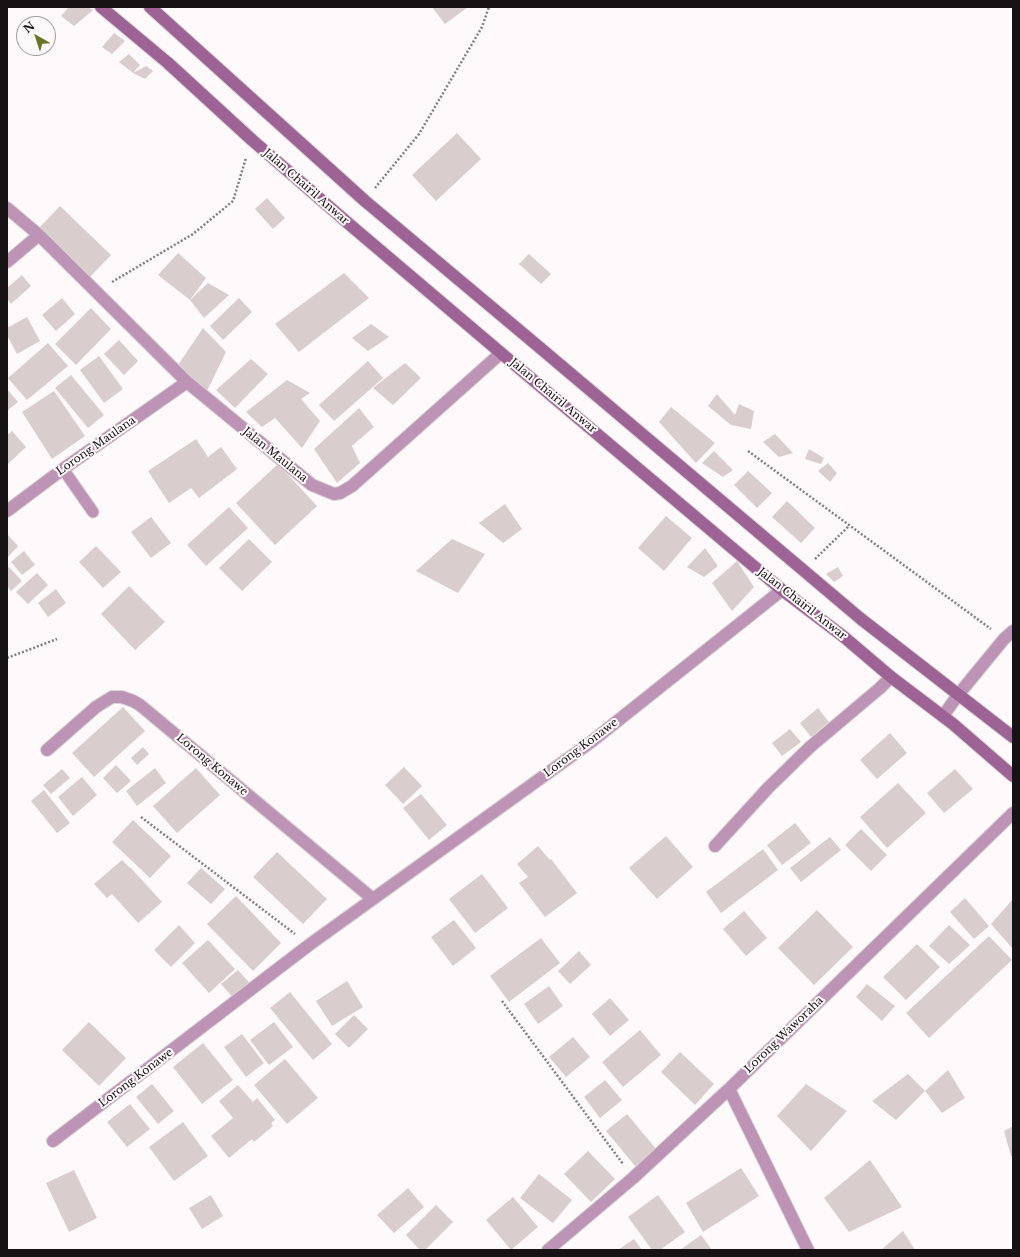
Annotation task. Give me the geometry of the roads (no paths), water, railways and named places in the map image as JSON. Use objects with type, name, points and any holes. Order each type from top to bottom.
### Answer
[{"type":"main road","name":"Jalan Chairil Anwar","points":[[101,7],[168,63],[252,140],[349,224],[782,590],[844,637],[891,677],[943,716],[1013,776]]},
{"type":"main road","points":[[150,7],[365,201],[872,629],[1013,737]]},
{"type":"street","name":"Jalan Maulana","points":[[7,208],[39,235],[187,382],[312,485],[334,494],[340,493],[352,486],[502,353]]},
{"type":"street","points":[[7,262],[39,235]]},
{"type":"street","name":"Lorong Maulana","points":[[7,511],[63,469],[187,382]]},
{"type":"street","name":"Lorong Konawe","points":[[53,1141],[309,946],[591,742],[782,590]]},
{"type":"street","points":[[943,716],[958,695],[1009,635]]},
{"type":"street","points":[[715,846],[778,778],[891,677]]},
{"type":"street","name":"Lorong Konawe","points":[[47,750],[96,707],[112,697],[122,697],[133,701],[147,710],[373,899]]},
{"type":"street","name":"Lorong Waworaha","points":[[548,1250],[633,1178],[729,1089],[1013,813]]},
{"type":"street","points":[[729,1089],[808,1250]]},
{"type":"lane","points":[[63,469],[93,512]]}]
